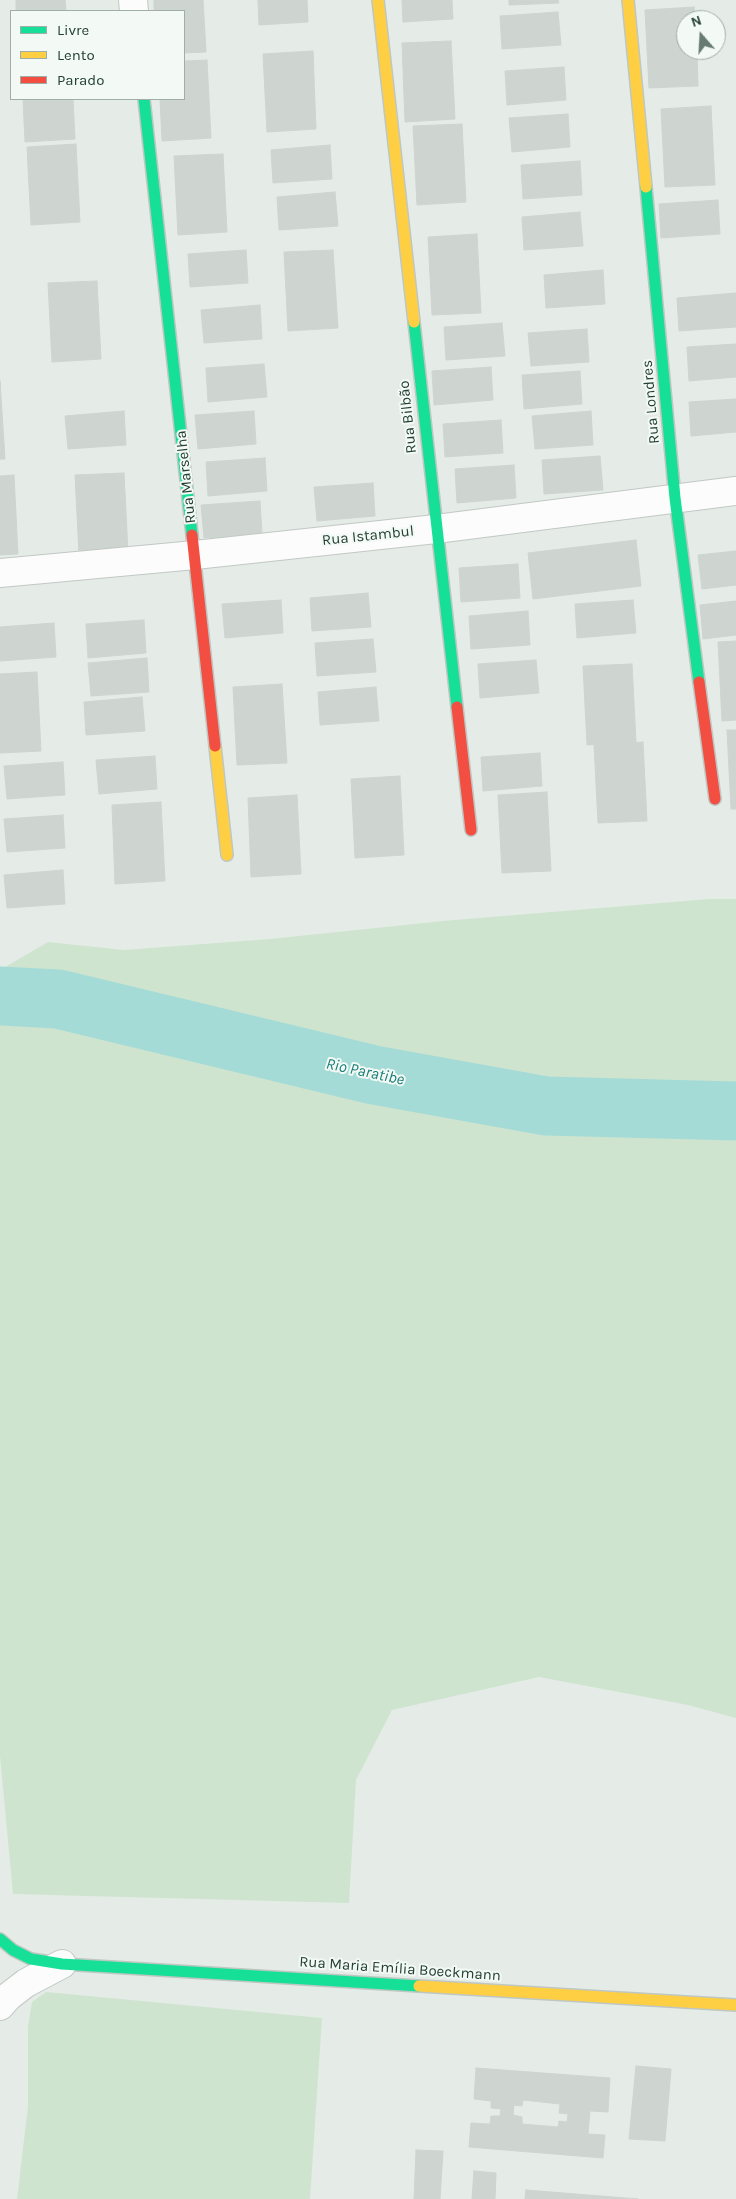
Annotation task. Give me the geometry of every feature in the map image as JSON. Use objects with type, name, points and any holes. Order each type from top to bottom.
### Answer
[{"type":"street","name":"Rua Bilbão","points":[[378,0],[471,830]]},
{"type":"street","name":"Rua Londres","points":[[628,0],[675,498],[715,800]]},
{"type":"street","name":"Rua Marselha","points":[[144,100],[227,855]]},
{"type":"street","name":"Rua Istambul","points":[[0,573],[195,555],[436,529],[736,491]]},
{"type":"street","name":"Rua Maria Emília Boeckmann","points":[[0,1939],[13,1950],[31,1959],[62,1964],[736,2005]]},
{"type":"street","points":[[0,2006],[9,1996],[26,1983],[62,1964]]},
{"type":"green space","points":[[709,899],[736,899],[736,1718],[688,1705],[539,1677],[392,1710],[356,1780],[349,1903],[13,1894],[0,1756],[0,970],[48,942],[124,950],[270,939],[443,921]]},
{"type":"green space","points":[[46,1992],[322,2018],[310,2199],[17,2199],[28,2106],[28,2026],[32,2002]]},
{"type":"building","points":[[16,0],[65,0],[66,10],[16,10]]},
{"type":"building","points":[[154,0],[203,0],[206,52],[185,53],[185,10],[154,10]]},
{"type":"building","points":[[258,0],[307,0],[308,22],[259,25]]},
{"type":"building","points":[[402,0],[452,0],[453,19],[403,22]]},
{"type":"building","points":[[509,0],[558,0],[559,3],[509,5]]},
{"type":"building","points":[[694,7],[694,10],[676,10],[676,60],[697,60],[698,86],[649,88],[645,10]]},
{"type":"building","points":[[558,12],[561,45],[502,49],[500,16]]},
{"type":"building","points":[[451,41],[455,119],[405,122],[402,43]]},
{"type":"building","points":[[313,51],[316,129],[267,132],[263,54]]},
{"type":"building","points":[[207,60],[211,138],[162,141],[160,100],[185,100],[185,61]]},
{"type":"building","points":[[564,67],[566,100],[507,105],[505,71]]},
{"type":"building","points":[[23,100],[73,100],[75,139],[25,142]]},
{"type":"building","points":[[711,106],[715,185],[665,187],[661,109]]},
{"type":"building","points":[[568,114],[570,147],[512,152],[509,118]]},
{"type":"building","points":[[462,124],[466,202],[417,205],[413,126]]},
{"type":"building","points":[[76,144],[80,222],[31,225],[27,147]]},
{"type":"building","points":[[330,145],[332,179],[273,183],[271,150]]},
{"type":"building","points":[[223,154],[227,232],[178,235],[174,156]]},
{"type":"building","points":[[580,161],[582,195],[523,199],[521,165]]},
{"type":"building","points":[[335,192],[338,226],[279,230],[277,197]]},
{"type":"building","points":[[718,200],[720,234],[661,238],[659,204]]},
{"type":"building","points":[[580,212],[583,246],[524,250],[522,217]]},
{"type":"building","points":[[477,234],[481,313],[432,315],[428,237]]},
{"type":"building","points":[[246,250],[248,283],[190,287],[188,254]]},
{"type":"building","points":[[333,250],[338,328],[288,331],[284,252]]},
{"type":"building","points":[[603,270],[605,304],[546,308],[544,275]]},
{"type":"building","points":[[97,281],[101,359],[52,362],[48,283]]},
{"type":"building","points":[[736,293],[736,327],[679,331],[677,298]]},
{"type":"building","points":[[260,305],[262,339],[204,343],[201,310]]},
{"type":"building","points":[[502,323],[505,356],[446,360],[444,327]]},
{"type":"building","points":[[587,329],[589,362],[531,366],[528,333]]},
{"type":"building","points":[[736,344],[736,377],[689,381],[687,347]]},
{"type":"building","points":[[264,364],[267,397],[208,402],[206,368]]},
{"type":"building","points":[[491,367],[493,400],[434,405],[432,371]]},
{"type":"building","points":[[580,371],[582,404],[524,409],[522,375]]},
{"type":"building","points":[[0,381],[5,459],[0,459]]},
{"type":"building","points":[[736,399],[736,432],[691,436],[689,402]]},
{"type":"building","points":[[124,411],[126,445],[68,449],[65,416]]},
{"type":"building","points":[[254,411],[256,444],[198,449],[195,415]]},
{"type":"building","points":[[591,411],[593,445],[535,449],[532,416]]},
{"type":"building","points":[[501,420],[503,453],[445,457],[443,424]]},
{"type":"building","points":[[600,456],[603,490],[544,494],[542,460]]},
{"type":"building","points":[[265,458],[267,491],[208,496],[206,462]]},
{"type":"building","points":[[514,465],[516,498],[457,503],[455,469]]},
{"type":"building","points":[[124,473],[128,552],[79,554],[75,475]]},
{"type":"building","points":[[14,475],[18,554],[0,555],[0,476]]},
{"type":"building","points":[[373,483],[375,516],[317,521],[314,487]]},
{"type":"building","points":[[260,501],[262,534],[204,538],[201,505]]},
{"type":"building","points":[[636,540],[641,586],[533,599],[528,553]]},
{"type":"building","points":[[736,551],[736,585],[702,589],[698,555]]},
{"type":"building","points":[[518,564],[520,598],[461,602],[459,568]]},
{"type":"building","points":[[368,593],[371,627],[312,631],[310,598]]},
{"type":"building","points":[[281,600],[283,633],[225,638],[222,604]]},
{"type":"building","points":[[633,600],[636,633],[577,638],[575,604]]},
{"type":"building","points":[[736,601],[736,635],[703,639],[700,605]]},
{"type":"building","points":[[528,611],[530,645],[471,649],[469,616]]},
{"type":"building","points":[[144,620],[146,653],[88,658],[86,624]]},
{"type":"building","points":[[54,623],[56,657],[0,661],[0,627]]},
{"type":"building","points":[[373,639],[376,672],[317,676],[315,643]]},
{"type":"building","points":[[736,641],[736,720],[722,721],[718,642]]},
{"type":"building","points":[[147,658],[149,692],[91,696],[88,663]]},
{"type":"building","points":[[536,660],[539,693],[480,698],[478,664]]},
{"type":"building","points":[[632,664],[636,742],[587,745],[583,666]]},
{"type":"building","points":[[37,672],[41,751],[0,753],[0,674]]},
{"type":"building","points":[[282,684],[287,763],[237,765],[233,687]]},
{"type":"building","points":[[376,687],[379,721],[320,725],[318,692]]},
{"type":"building","points":[[142,697],[145,731],[86,735],[84,702]]},
{"type":"building","points":[[727,730],[736,730],[736,809],[731,809]]},
{"type":"building","points":[[643,742],[647,821],[598,823],[594,745]]},
{"type":"building","points":[[540,753],[542,786],[483,791],[481,757]]},
{"type":"building","points":[[155,756],[157,789],[99,794],[96,760]]},
{"type":"building","points":[[63,762],[65,795],[7,799],[4,766]]},
{"type":"building","points":[[400,776],[404,855],[355,858],[351,779]]},
{"type":"building","points":[[547,792],[551,871],[502,873],[498,795]]},
{"type":"building","points":[[297,795],[301,874],[251,877],[248,798]]},
{"type":"building","points":[[161,802],[165,881],[115,884],[112,805]]},
{"type":"building","points":[[63,815],[65,848],[7,852],[4,819]]},
{"type":"building","points":[[63,870],[65,904],[7,908],[4,875]]},
{"type":"building","points":[[636,2066],[671,2069],[665,2141],[629,2139]]},
{"type":"building","points":[[476,2068],[610,2078],[608,2112],[590,2111],[588,2134],[605,2135],[603,2158],[469,2147],[471,2123],[490,2124],[491,2116],[500,2116],[501,2109],[491,2108],[491,2101],[474,2099]],"holes":[[[523,2100],[560,2104],[559,2113],[568,2114],[567,2122],[559,2121],[558,2127],[522,2124],[522,2117],[513,2115],[514,2105],[522,2106]]]},
{"type":"building","points":[[416,2150],[443,2151],[440,2199],[414,2199]]},
{"type":"building","points":[[474,2171],[496,2173],[495,2199],[472,2199]]},
{"type":"building","points":[[526,2190],[638,2199],[525,2199]]},
{"type":"waterway","name":"Rio Paratibe","points":[[0,996],[58,999],[374,1075],[546,1106],[736,1111]]},
{"type":"traffic: fast","points":[[144,100],[192,535]]},
{"type":"traffic: fast","points":[[646,187],[675,498],[699,682]]},
{"type":"traffic: fast","points":[[414,322],[457,707]]},
{"type":"traffic: fast","points":[[0,1939],[13,1950],[31,1959],[62,1964],[419,1986]]},
{"type":"traffic: slow","points":[[378,0],[414,322]]},
{"type":"traffic: slow","points":[[628,0],[646,187]]},
{"type":"traffic: slow","points":[[215,746],[227,855]]},
{"type":"traffic: slow","points":[[419,1986],[736,2005]]},
{"type":"traffic: jam","points":[[192,535],[215,746]]},
{"type":"traffic: jam","points":[[699,682],[715,799]]},
{"type":"traffic: jam","points":[[457,707],[471,830]]}]
